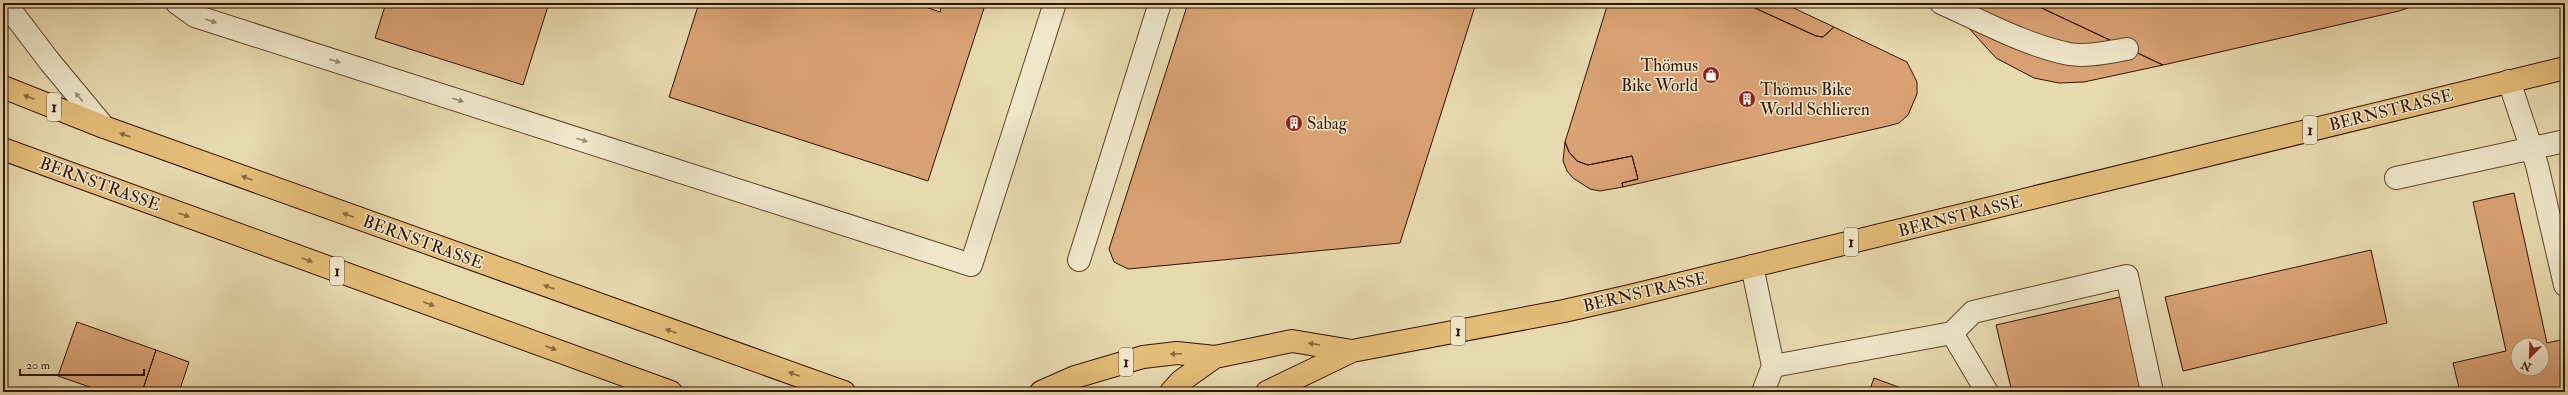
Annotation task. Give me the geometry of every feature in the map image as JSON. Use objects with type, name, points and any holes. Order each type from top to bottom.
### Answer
[{"type":"main road","name":"BERNSTRASSE","points":[[1277,389],[1352,351],[1564,311],[2565,68]]},
{"type":"main road","name":"BERNSTRASSE","points":[[3,87],[104,127],[844,392]]},
{"type":"main road","name":"BERNSTRASSE","points":[[3,149],[670,392]]},
{"type":"main road","name":"BERNSTRASSE","points":[[1041,392],[1075,378],[1143,357],[1177,353],[1215,357],[1292,341],[1352,351]]},
{"type":"main road","name":"BERNSTRASSE","points":[[1171,392],[1180,381],[1215,357]]},
{"type":"street","points":[[4,3],[50,62],[104,127]]},
{"type":"street","points":[[177,3],[195,16],[971,265],[1055,3]]},
{"type":"street","points":[[1079,260],[1160,3]]},
{"type":"street","points":[[1941,3],[2038,44],[2070,54],[2099,54],[2127,49]]},
{"type":"street","points":[[2509,81],[2531,148],[2565,285]]},
{"type":"street","points":[[2396,178],[2565,141]]},
{"type":"street","points":[[1752,266],[1773,366],[1763,392]]},
{"type":"street","points":[[1773,366],[1952,333],[1973,312],[2127,276],[2152,392]]},
{"type":"street","points":[[1952,333],[1987,392]]},
{"type":"building","points":[[386,3],[549,3],[523,85],[375,38]]},
{"type":"building","points":[[699,3],[914,3],[940,12],[942,3],[985,5],[928,181],[669,97]]},
{"type":"building","name":"Sabag","points":[[1188,3],[1476,3],[1400,243],[1128,269],[1114,262],[1109,249]]},
{"type":"building","name":"Thömus Bike World Schlieren","points":[[1608,3],[1744,3],[1816,36],[1823,37],[1834,27],[1907,62],[1917,82],[1917,94],[1908,115],[1899,123],[1623,187],[1622,183],[1638,179],[1632,156],[1588,165],[1577,161],[1569,152],[1565,142]]},
{"type":"building","points":[[1744,3],[1783,3],[1834,27],[1823,37],[1816,36]]},
{"type":"building","points":[[1946,3],[2031,3],[2163,65],[2084,82],[2059,83],[2034,78],[1996,58]]},
{"type":"building","points":[[2031,3],[2423,3],[2399,11],[2163,65]]},
{"type":"building","points":[[1565,142],[1569,152],[1577,161],[1588,165],[1632,156],[1638,179],[1622,183],[1623,187],[1600,191],[1590,189],[1573,178],[1567,171],[1563,161]]},
{"type":"building","points":[[2514,193],[2546,337],[2510,337],[2510,377],[2550,377],[2550,342],[2565,339],[2565,392],[2460,392],[2453,363],[2506,351],[2473,202]]},
{"type":"building","points":[[2371,250],[2387,323],[2183,371],[2165,297]]},
{"type":"building","points":[[2120,297],[2142,392],[2012,392],[1996,325]]},
{"type":"building","points":[[77,322],[156,350],[142,392],[104,392],[58,376]]},
{"type":"building","points":[[156,350],[189,362],[179,392],[142,392]]},
{"type":"building","points":[[1874,378],[1912,392],[1869,392]]},
{"type":"place","name":"Thömus Bike World","points":[[1711,75]]},
{"type":"place","name":"Thömus Bike World Schlieren","points":[[1747,99]]},
{"type":"place","name":"Sabag","points":[[1294,123]]}]
